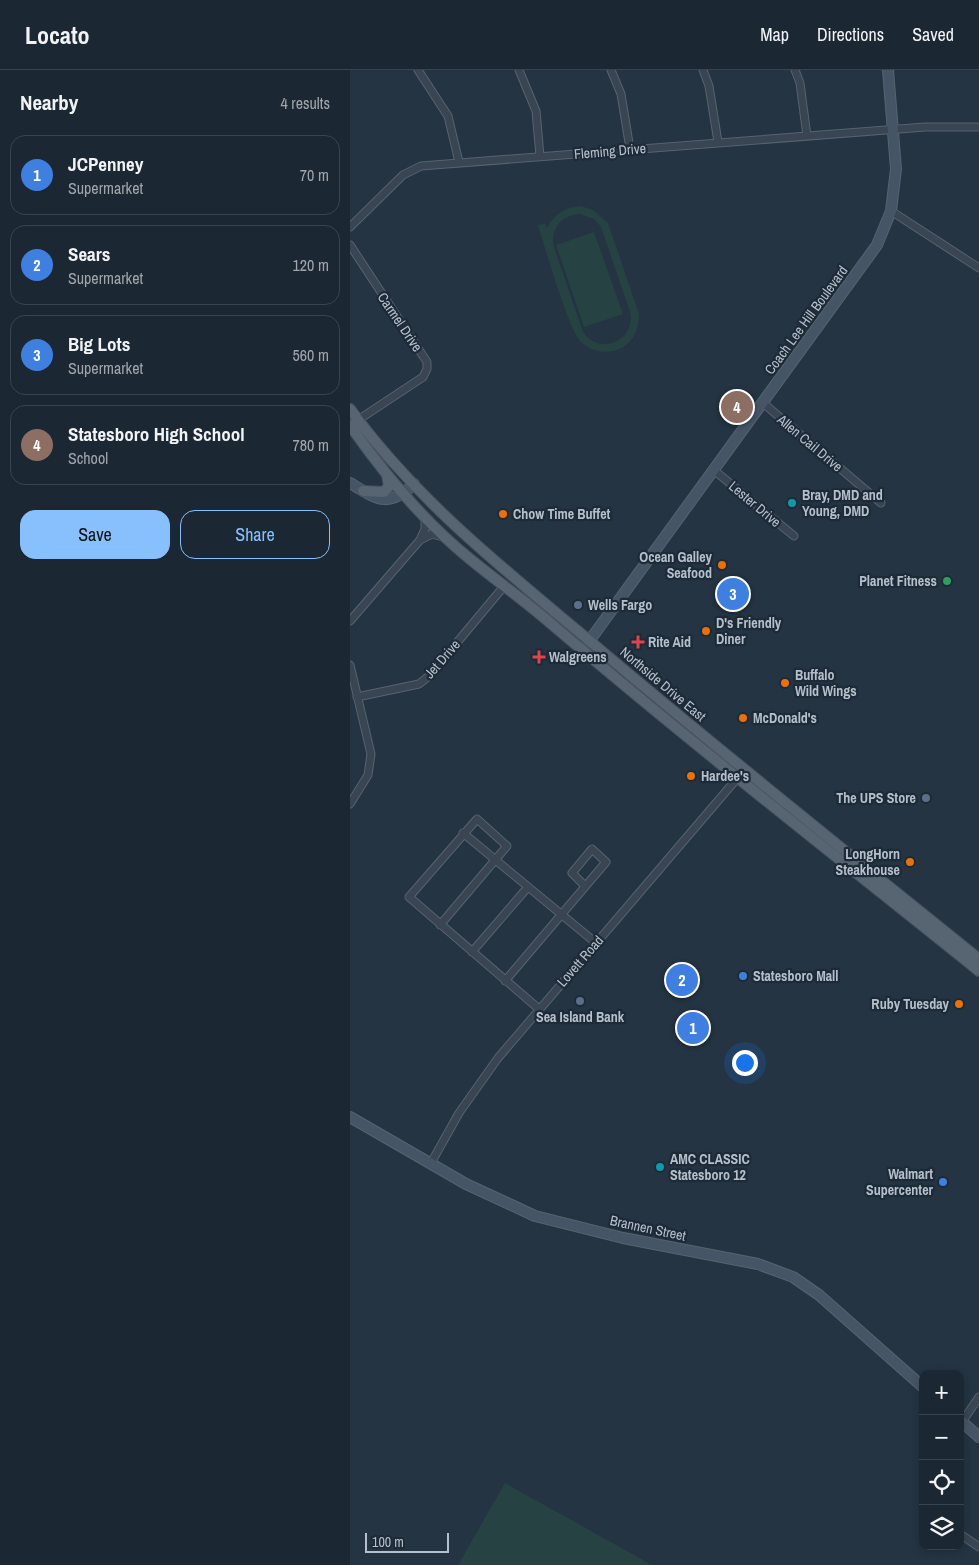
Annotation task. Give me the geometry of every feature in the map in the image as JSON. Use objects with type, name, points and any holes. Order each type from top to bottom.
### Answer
[{"type":"main road","name":"Northside Drive East","points":[[350,408],[353,423],[387,475],[425,518],[449,540],[737,778],[979,971]]},
{"type":"main road","name":"Northside Drive East","points":[[353,423],[479,548],[744,770],[979,958]]},
{"type":"main road","points":[[363,491],[384,492],[389,486],[387,475]]},
{"type":"street","points":[[418,70],[448,116],[458,162]]},
{"type":"street","points":[[519,70],[536,111],[540,156]]},
{"type":"street","points":[[610,70],[621,94],[630,149]]},
{"type":"street","points":[[703,70],[709,86],[718,142]]},
{"type":"street","points":[[795,70],[800,82],[807,136]]},
{"type":"street","name":"Coach Lee Hill Boulevard","points":[[582,651],[715,471],[877,245],[891,211],[896,168],[888,70]]},
{"type":"street","name":"Fleming Drive","points":[[350,227],[410,170],[421,166],[718,142],[893,131],[925,127],[979,127]]},
{"type":"street","points":[[891,211],[979,268]]},
{"type":"street","name":"Carmel Drive","points":[[350,245],[427,362],[427,369],[423,378],[353,423]]},
{"type":"street","name":"Allen Cail Drive","points":[[763,403],[881,503]]},
{"type":"street","name":"Lester Drive","points":[[715,471],[794,536]]},
{"type":"street","points":[[350,483],[363,491],[386,500],[397,499],[414,484]]},
{"type":"street","points":[[350,621],[420,540],[425,529],[425,518]]},
{"type":"street","points":[[420,540],[432,534],[449,540]]},
{"type":"street","name":"Jet Drive","points":[[357,697],[420,684],[429,676],[505,585]]},
{"type":"street","points":[[350,665],[371,754],[368,775],[350,804]]},
{"type":"street","name":"Lovett Road","points":[[431,1164],[459,1112],[481,1081],[539,1009],[744,770]]},
{"type":"street","points":[[440,925],[507,846],[477,819],[409,897],[440,925],[539,1009]]},
{"type":"street","points":[[464,833],[596,943]]},
{"type":"street","points":[[505,981],[584,885],[606,862],[592,849],[572,873],[584,885]]},
{"type":"street","points":[[472,952],[528,887]]},
{"type":"street","name":"Brannen Street","points":[[350,1117],[466,1184],[535,1216],[623,1238],[758,1264],[793,1277],[820,1295],[919,1383]]},
{"type":"street","points":[[964,1417],[979,1397]]},
{"type":"street","points":[[964,1424],[979,1437]]},
{"type":"street","points":[[964,1537],[979,1547]]},
{"type":"green space","points":[[581,206],[593,210],[608,223],[639,314],[637,328],[631,341],[618,350],[601,352],[590,349],[575,334],[563,305],[538,226],[545,223],[547,228],[557,215]],"holes":[[[580,214],[594,219],[601,227],[631,315],[630,325],[626,333],[613,343],[605,344],[597,343],[583,332],[553,244],[554,232],[564,219]]]},
{"type":"green space","points":[[594,232],[623,314],[584,327],[556,245]]},
{"type":"green space","points":[[505,1483],[652,1565],[458,1565]]},
{"type":"place","name":"Statesboro High School","points":[[737,407]]},
{"type":"place","name":"Bray, DMD and Young, DMD","points":[[792,503]]},
{"type":"place","name":"Chow Time Buffet","points":[[503,514]]},
{"type":"place","name":"Ocean Galley Seafood","points":[[722,565]]},
{"type":"place","name":"Planet Fitness","points":[[947,581]]},
{"type":"place","name":"Big Lots","points":[[733,594]]},
{"type":"place","name":"Wells Fargo","points":[[578,605]]},
{"type":"place","name":"D's Friendly Diner","points":[[706,631]]},
{"type":"place","name":"Rite Aid","points":[[638,642]]},
{"type":"place","name":"Walgreens","points":[[539,657]]},
{"type":"place","name":"Buffalo Wild Wings","points":[[785,683]]},
{"type":"place","name":"McDonald's","points":[[743,718]]},
{"type":"place","name":"Hardee's","points":[[691,776]]},
{"type":"place","name":"The UPS Store","points":[[926,798]]},
{"type":"place","name":"LongHorn Steakhouse","points":[[910,862]]},
{"type":"place","name":"Statesboro Mall","points":[[743,976]]},
{"type":"place","name":"Sears","points":[[682,980]]},
{"type":"place","name":"Sea Island Bank","points":[[580,1001]]},
{"type":"place","name":"Ruby Tuesday","points":[[959,1004]]},
{"type":"place","name":"JCPenney","points":[[693,1028]]},
{"type":"place","name":"AMC CLASSIC Statesboro 12","points":[[660,1167]]},
{"type":"place","name":"Walmart Supercenter","points":[[943,1182]]}]
